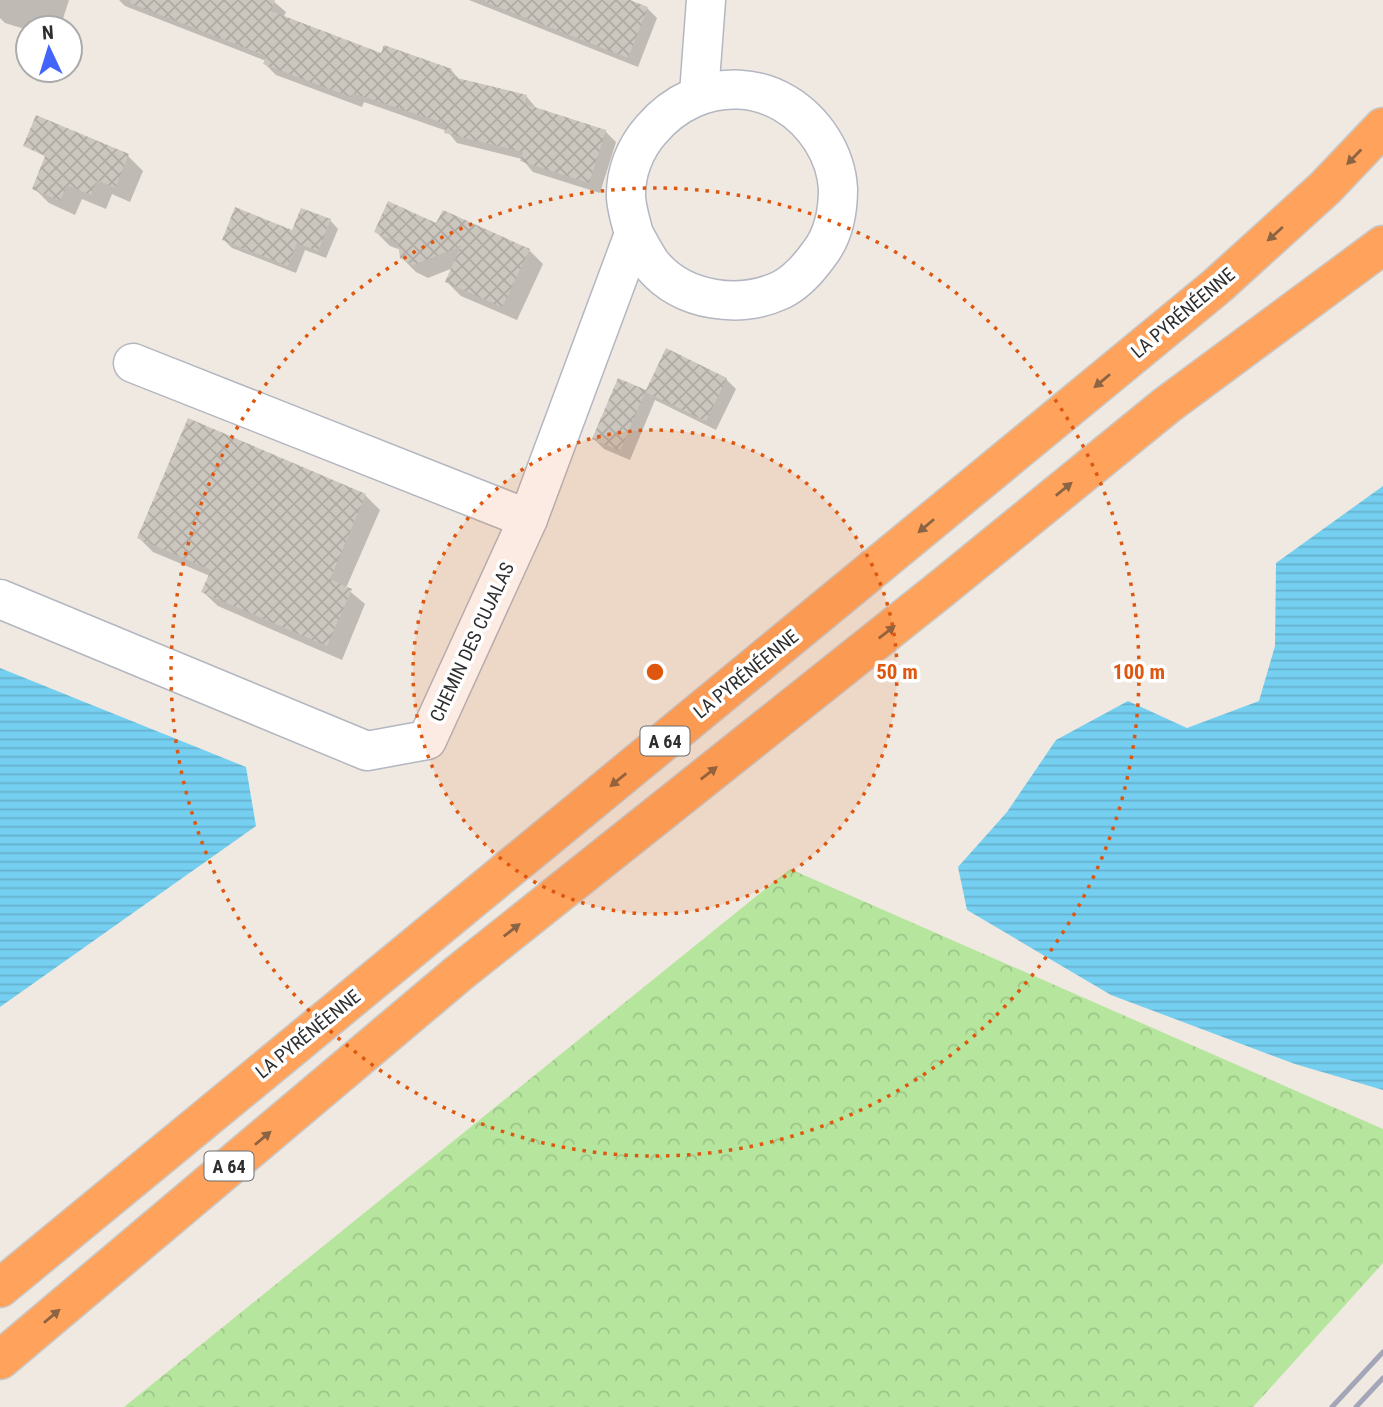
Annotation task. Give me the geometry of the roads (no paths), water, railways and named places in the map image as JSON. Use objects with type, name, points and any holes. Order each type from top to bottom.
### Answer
[{"type":"highway","name":"LA PYRÉNÉENNE","points":[[0,1288],[1217,286],[1325,188],[1383,127]]},
{"type":"highway","name":"A 64","points":[[0,1360],[458,973],[941,589],[1167,405],[1383,245]]},
{"type":"street","points":[[699,94],[706,0]]},
{"type":"street","points":[[736,89],[760,92],[794,108],[811,123],[831,154],[837,174],[838,212],[828,243],[806,272],[782,289],[747,300],[707,298],[674,284],[653,266],[634,234],[626,197],[632,160],[641,142],[665,114],[699,94],[736,89]]},
{"type":"street","name":"CHEMIN DES CUJALAS","points":[[0,599],[367,751],[427,740],[528,519],[634,234]]},
{"type":"street","points":[[133,363],[528,519]]},
{"type":"water","points":[[1383,486],[1383,1090],[1295,1064],[1111,995],[967,910],[958,867],[1007,812],[1056,740],[1128,701],[1187,728],[1259,701],[1275,646],[1276,563]]},
{"type":"water","points":[[0,668],[246,767],[256,826],[0,1007]]},
{"type":"railway","points":[[1332,1407],[1383,1352]]},
{"type":"railway","points":[[1356,1407],[1383,1378]]}]
